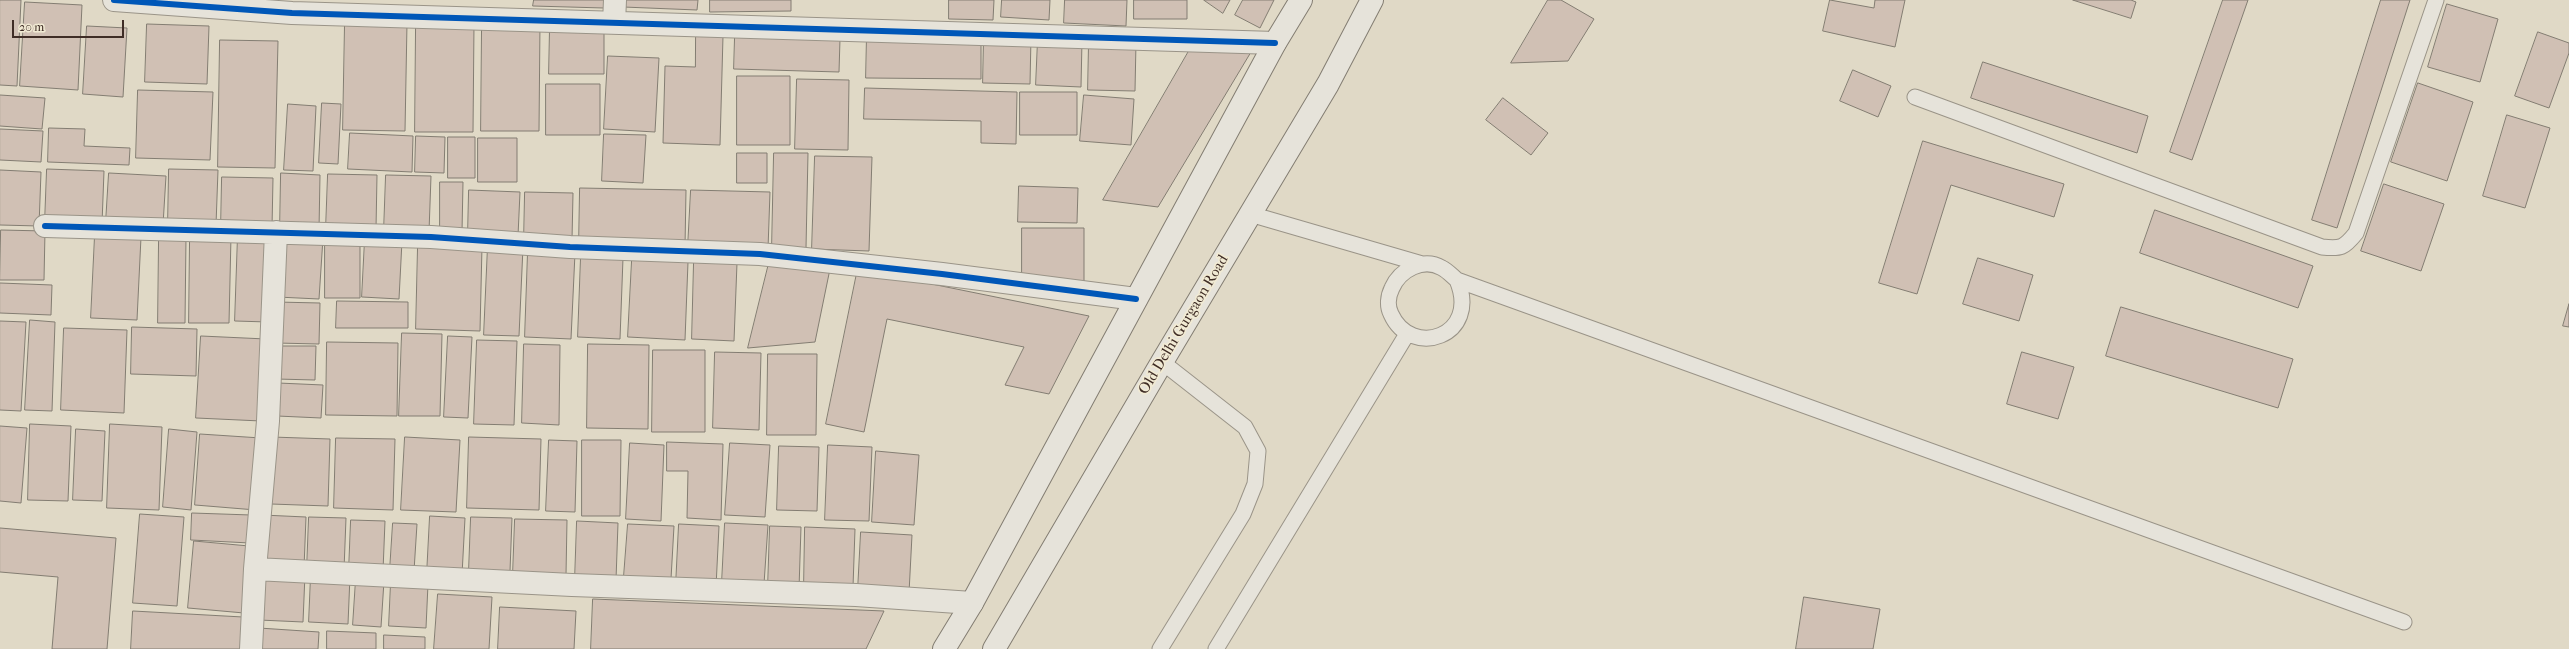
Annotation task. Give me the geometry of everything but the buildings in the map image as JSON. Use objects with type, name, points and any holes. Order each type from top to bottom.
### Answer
[{"type":"street","points":[[114,0],[292,13],[1275,43]]},
{"type":"street","points":[[614,23],[615,0]]},
{"type":"street","points":[[944,649],[972,603],[1275,43],[1301,0]]},
{"type":"street","name":"Old Delhi Gurgaon Road","points":[[994,649],[1162,362],[1328,84],[1372,0]]},
{"type":"street","points":[[44,226],[431,237],[570,247],[760,254],[942,274],[1136,299]]},
{"type":"street","points":[[251,649],[255,569],[268,421],[276,232]]},
{"type":"street","points":[[255,569],[572,585],[856,595],[972,603]]},
{"type":"lane","points":[[1915,97],[2322,247],[2338,249],[2347,244],[2356,233],[2436,0]]},
{"type":"lane","points":[[1250,214],[1422,264],[1442,267],[1457,280],[2404,622]]},
{"type":"lane","points":[[1422,264],[1408,269],[1396,279],[1389,293],[1389,309],[1395,323],[1407,334],[1424,339],[1440,336],[1454,327],[1462,312],[1463,295],[1457,280]]},
{"type":"lane","points":[[1216,649],[1407,334]]},
{"type":"lane","points":[[1160,649],[1243,514],[1255,484],[1258,451],[1245,427],[1162,362]]},
{"type":"cycle path","points":[[114,0],[292,13],[1275,43]]},
{"type":"cycle path","points":[[45,226],[431,237],[570,247],[760,254],[942,274],[1136,299]]}]
